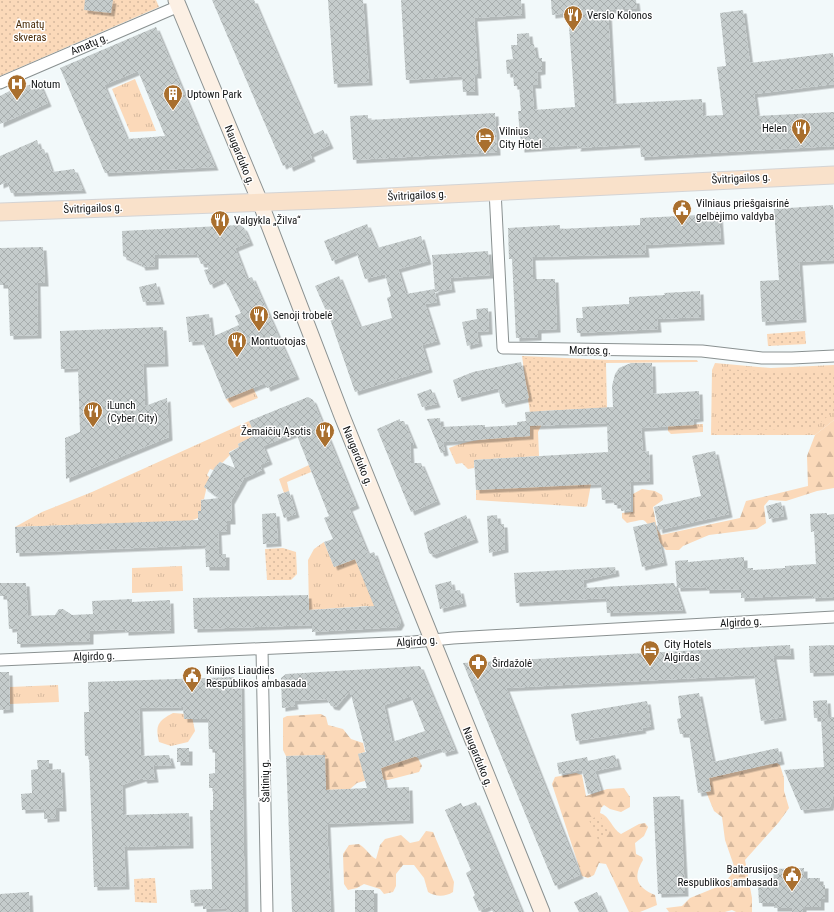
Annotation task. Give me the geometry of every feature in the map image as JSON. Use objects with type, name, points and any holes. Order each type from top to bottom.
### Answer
[{"type":"main road","name":"Naugarduko g.","points":[[178,3],[260,202],[342,416],[542,912]]},
{"type":"main road","name":"Švitrigailos g.","points":[[0,212],[260,202],[834,174]]},
{"type":"street","name":"Amatų g.","points":[[0,83],[178,3]]},
{"type":"street","name":"Mortos g.","points":[[495,190],[503,348],[702,352],[762,358],[834,356]]},
{"type":"street","name":"Algirdo g.","points":[[0,660],[432,641],[834,617]]},
{"type":"street","name":"Šaltinių g.","points":[[262,649],[267,912]]},
{"type":"green space","name":"Amatų skveras","points":[[0,0],[156,0],[159,7],[0,76]]},
{"type":"green space","points":[[135,79],[156,131],[130,132],[112,89]]},
{"type":"green space","points":[[805,331],[806,344],[768,346],[767,334]]},
{"type":"green space","points":[[522,356],[609,360],[697,360],[698,362],[606,363],[607,408],[540,411],[541,426],[538,432],[539,456],[474,460],[474,468],[468,469],[462,463],[456,464],[449,448],[459,444],[479,440],[530,436],[530,413]]},
{"type":"green space","points":[[524,358],[604,361],[606,405],[532,409]]},
{"type":"green space","points":[[715,363],[771,368],[834,365],[834,420],[815,435],[711,435],[712,370]]},
{"type":"green space","points":[[722,369],[796,373],[834,372],[834,411],[814,428],[718,431]]},
{"type":"green space","points":[[253,388],[258,398],[233,408],[226,399]]},
{"type":"green space","points":[[834,420],[834,488],[817,491],[786,501],[769,500],[764,506],[766,523],[757,529],[709,535],[683,546],[679,550],[666,550],[645,521],[641,520],[627,523],[622,518],[622,513],[633,512],[633,494],[642,489],[655,491],[662,495],[663,500],[653,507],[657,529],[661,535],[740,518],[746,501],[808,486],[807,456],[815,435]]},
{"type":"green space","points":[[249,421],[257,439],[244,441],[238,444],[239,447],[229,452],[230,455],[222,463],[220,462],[213,470],[210,469],[207,475],[209,477],[204,499],[201,500],[201,511],[198,511],[198,518],[190,521],[15,527],[42,512],[92,492]]},
{"type":"green space","points":[[703,424],[703,432],[671,434],[668,431],[668,426]]},
{"type":"green space","points":[[309,465],[311,472],[287,482],[289,491],[284,493],[279,479]]},
{"type":"green space","points":[[591,484],[587,506],[585,507],[476,500],[476,490]]},
{"type":"green space","points":[[324,542],[334,567],[355,559],[379,611],[368,612],[368,606],[309,610],[308,560],[314,549]]},
{"type":"green space","points":[[283,548],[296,552],[297,574],[291,580],[267,580],[265,549]]},
{"type":"green space","points":[[182,566],[183,591],[132,593],[132,568]]},
{"type":"green space","points":[[58,685],[59,702],[10,704],[10,687]]},
{"type":"green space","points":[[173,713],[187,714],[192,717],[195,731],[188,742],[171,746],[159,742],[157,731],[161,721]]},
{"type":"green space","points":[[321,714],[326,717],[328,725],[343,729],[351,739],[363,743],[365,752],[358,754],[381,768],[414,756],[418,758],[422,766],[419,772],[388,780],[372,779],[357,783],[350,789],[326,790],[324,755],[286,756],[283,750],[283,718],[287,716]]},
{"type":"green space","points":[[777,763],[780,765],[784,778],[784,791],[789,808],[779,822],[745,860],[752,898],[752,912],[736,912],[732,910],[725,912],[669,912],[666,908],[682,906],[690,898],[722,885],[732,874],[734,866],[725,840],[722,817],[714,811],[706,792],[711,791],[709,778]]},
{"type":"green space","points":[[576,773],[582,775],[586,796],[607,789],[624,788],[630,797],[630,807],[621,812],[610,809],[604,805],[601,808],[600,813],[606,817],[621,834],[639,824],[645,823],[648,827],[644,836],[635,843],[636,854],[642,857],[643,860],[637,876],[640,885],[655,895],[657,905],[640,912],[629,912],[606,864],[599,863],[594,875],[588,878],[582,876],[552,784],[555,777]]},
{"type":"green space","points":[[600,815],[609,834],[598,840],[589,820]]},
{"type":"green space","points":[[426,831],[433,832],[454,882],[453,892],[440,896],[428,892],[424,878],[414,865],[403,865],[396,874],[396,886],[393,892],[384,894],[380,889],[364,884],[357,888],[348,890],[344,884],[343,854],[349,845],[359,844],[376,859],[380,845],[385,839],[401,835],[410,843],[419,841]]},
{"type":"green space","points":[[155,878],[157,903],[135,902],[134,879]]},
{"type":"building","points":[[85,0],[113,0],[111,13],[84,10]]},
{"type":"building","points":[[212,0],[254,0],[312,135],[323,130],[330,145],[310,154],[312,158],[290,168],[288,163],[283,166]]},
{"type":"building","points":[[328,0],[363,0],[369,82],[334,84]]},
{"type":"building","points":[[401,0],[521,0],[522,15],[474,18],[478,75],[474,75],[475,92],[463,92],[462,76],[406,80]]},
{"type":"building","points":[[551,0],[636,0],[637,8],[608,10],[613,104],[702,99],[703,116],[723,115],[717,67],[726,66],[720,13],[743,10],[750,63],[833,53],[834,84],[754,94],[757,116],[834,112],[834,146],[641,157],[640,144],[577,148],[578,145],[521,149],[518,111],[521,111],[519,86],[514,86],[513,73],[507,74],[506,60],[513,59],[511,45],[517,45],[517,34],[529,33],[530,44],[534,44],[536,58],[542,58],[542,71],[537,72],[538,85],[532,85],[534,110],[575,107],[568,13],[552,15]]},
{"type":"building","name":"Uptown Park","points":[[156,27],[215,167],[105,173],[60,68]],"holes":[[[138,71],[165,136],[127,139],[104,85]]]},
{"type":"building","points":[[39,82],[48,103],[0,124],[0,96],[21,85],[22,87]]},
{"type":"building","points":[[495,113],[497,152],[353,160],[350,116],[368,115],[368,120]]},
{"type":"building","points":[[37,140],[40,150],[44,149],[52,172],[74,169],[83,190],[11,193],[7,182],[0,185],[0,156]]},
{"type":"building","points":[[833,205],[834,260],[799,262],[803,319],[762,322],[760,281],[779,280],[774,209]]},
{"type":"building","points":[[719,214],[721,241],[645,245],[646,254],[532,257],[533,279],[555,279],[557,329],[538,330],[538,337],[516,338],[512,259],[509,259],[508,228],[560,225],[560,229],[640,225],[640,218]]},
{"type":"building","points":[[367,224],[377,248],[421,236],[428,261],[398,269],[406,294],[435,289],[432,255],[488,251],[490,275],[450,278],[452,289],[435,292],[437,302],[425,304],[437,341],[422,345],[429,369],[355,392],[331,322],[315,286],[339,276],[360,327],[392,318],[387,298],[391,296],[385,274],[365,279],[356,251],[332,261],[324,241]]},
{"type":"building","points":[[240,225],[244,228],[250,242],[235,248],[247,279],[252,277],[296,376],[267,388],[265,383],[226,399],[202,341],[189,342],[186,317],[209,314],[212,337],[239,325],[235,316],[241,313],[226,282],[224,283],[223,279],[210,285],[204,270],[208,269],[207,264],[201,264],[197,254],[155,255],[155,266],[142,267],[141,264],[123,256],[122,231]]},
{"type":"building","points":[[43,247],[45,283],[37,283],[38,335],[10,336],[8,285],[0,285],[0,248]]},
{"type":"building","points":[[156,283],[161,301],[143,302],[139,287]]},
{"type":"building","points":[[700,291],[701,317],[657,319],[658,329],[577,333],[576,318],[583,318],[582,307],[629,304],[629,297]]},
{"type":"building","points":[[488,308],[489,331],[477,332],[479,343],[467,346],[462,322],[477,319],[476,309]]},
{"type":"building","points":[[163,327],[165,363],[143,364],[145,406],[167,398],[169,437],[66,479],[65,438],[80,432],[78,368],[61,369],[60,331]]},
{"type":"building","points":[[521,362],[529,398],[502,404],[498,388],[458,398],[453,380],[473,372]]},
{"type":"building","points":[[631,363],[652,363],[653,394],[699,391],[700,418],[693,419],[694,425],[641,428],[643,452],[649,451],[650,481],[630,482],[631,510],[621,511],[621,505],[614,505],[613,499],[602,500],[601,484],[476,490],[474,460],[608,452],[607,423],[530,426],[530,436],[443,442],[445,452],[441,453],[427,419],[440,418],[441,427],[517,425],[517,422],[526,421],[525,412],[613,407],[612,386],[615,374],[619,368]]},
{"type":"building","points":[[431,389],[437,404],[422,407],[417,394]]},
{"type":"building","points":[[308,397],[313,400],[356,505],[349,508],[368,554],[374,552],[401,622],[398,627],[312,632],[312,625],[194,629],[193,598],[308,595],[309,610],[374,606],[355,559],[334,567],[324,542],[333,539],[324,518],[329,516],[296,433],[263,446],[269,461],[260,465],[262,470],[244,478],[231,501],[232,521],[227,521],[227,531],[218,532],[219,554],[226,554],[226,567],[206,567],[205,545],[16,553],[15,527],[198,520],[198,511],[201,511],[201,500],[219,498],[204,487],[215,467],[220,462],[235,468],[229,453],[239,447],[238,444],[255,435],[249,421]]},
{"type":"building","points":[[400,419],[400,421],[404,421],[414,445],[410,445],[411,463],[421,463],[437,501],[411,512],[377,429]]},
{"type":"building","points":[[715,451],[729,514],[659,530],[654,507],[701,496],[692,456]]},
{"type":"building","points":[[289,491],[296,514],[284,518],[277,495]]},
{"type":"building","points":[[781,502],[784,516],[769,519],[766,506]]},
{"type":"building","points":[[276,513],[278,543],[263,544],[262,514]]},
{"type":"building","points":[[827,513],[827,515],[834,514],[834,597],[812,598],[812,595],[741,598],[741,589],[706,590],[706,587],[677,588],[675,561],[688,560],[688,562],[744,557],[744,568],[753,568],[753,570],[816,564],[814,531],[811,532],[810,514]]},
{"type":"building","points":[[466,515],[475,539],[433,555],[429,553],[424,533]]},
{"type":"building","points":[[497,515],[498,524],[504,524],[505,549],[489,553],[487,516]]},
{"type":"building","points":[[655,522],[664,562],[642,567],[633,527]]},
{"type":"building","points":[[615,567],[616,573],[583,580],[584,588],[674,583],[683,610],[607,613],[606,598],[516,603],[514,573]]},
{"type":"building","points":[[451,581],[453,591],[460,590],[463,603],[440,609],[435,585]]},
{"type":"building","points":[[0,583],[26,583],[28,616],[55,615],[59,609],[63,609],[72,615],[93,614],[92,601],[132,599],[132,602],[170,600],[171,630],[125,632],[125,629],[90,631],[90,641],[17,644],[17,628],[9,629],[7,596],[0,596]]},
{"type":"building","points":[[790,645],[791,656],[773,656],[783,717],[761,721],[754,675],[506,688],[580,875],[555,886],[463,663]]},
{"type":"building","points":[[834,645],[834,672],[810,673],[809,646]]},
{"type":"building","points":[[420,666],[455,750],[443,753],[441,748],[381,768],[385,788],[409,787],[410,820],[327,824],[331,912],[292,912],[286,756],[325,755],[326,790],[367,788],[358,754],[366,752],[350,691],[336,707],[331,706],[327,699],[294,701],[295,706],[282,708],[281,678],[286,674]],"holes":[[[411,696],[425,731],[392,742],[384,705]]]},
{"type":"building","points":[[0,672],[9,672],[10,709],[0,710]]},
{"type":"building","points":[[234,677],[234,683],[241,683],[245,912],[226,912],[226,908],[203,909],[203,902],[191,903],[190,890],[212,889],[210,810],[213,810],[213,788],[209,788],[209,774],[215,773],[215,749],[209,749],[208,719],[184,719],[183,707],[139,708],[141,756],[169,755],[172,765],[153,766],[155,779],[144,780],[143,778],[122,785],[123,815],[189,813],[190,845],[124,847],[126,886],[94,887],[89,756],[85,756],[84,712],[89,712],[88,682]]},
{"type":"building","points":[[699,693],[713,762],[778,748],[781,761],[709,778],[711,791],[698,793],[689,734],[680,734],[677,719],[681,718],[678,696]]},
{"type":"building","points":[[827,700],[828,717],[834,717],[834,793],[830,807],[801,810],[784,770],[824,767],[821,718],[814,718],[813,701]]},
{"type":"building","points":[[647,701],[651,726],[642,728],[643,730],[576,741],[571,714]]},
{"type":"building","points":[[177,748],[189,748],[189,762],[177,762]]},
{"type":"building","points":[[615,755],[618,766],[595,771],[601,790],[588,794],[582,770],[559,774],[557,763],[587,757],[588,761]]},
{"type":"building","points":[[37,760],[49,760],[49,770],[61,769],[63,808],[56,808],[56,818],[44,819],[44,809],[22,810],[21,794],[32,793],[31,770],[38,769]]},
{"type":"building","points":[[680,796],[685,893],[658,894],[653,797]]},
{"type":"building","points":[[476,802],[522,912],[493,912],[490,906],[479,911],[473,897],[475,895],[466,873],[471,870],[445,810],[461,803],[463,807]]},
{"type":"building","name":"Baltarusijos Respublikos ambasada","points":[[804,868],[804,878],[820,878],[820,885],[825,885],[825,899],[821,899],[821,907],[803,907],[803,912],[792,912],[792,908],[774,908],[774,903],[759,903],[758,885],[773,885],[774,869]]},
{"type":"building","points":[[355,890],[374,890],[374,912],[355,912]]},
{"type":"building","points":[[29,892],[30,912],[0,912],[0,894]]},
{"type":"building","points":[[597,892],[606,912],[579,912],[574,902]]},
{"type":"place","name":"Verslo Kolonos","points":[[573,32]]},
{"type":"place","name":"Notum","points":[[17,101]]},
{"type":"place","name":"Uptown Park","points":[[173,111]]},
{"type":"place","name":"Helen","points":[[801,145]]},
{"type":"place","name":"Vilnius City Hotel","points":[[485,154]]},
{"type":"place","name":"Vilniaus priešgaisrinė gelbėjimo valdyba","points":[[682,226]]},
{"type":"place","name":"Valgykla „Žilva“","points":[[220,237]]},
{"type":"place","name":"Senoji trobelė","points":[[259,332]]},
{"type":"place","name":"Montuotojas","points":[[237,358]]},
{"type":"place","name":"iLunch (Cyber City)","points":[[93,428]]},
{"type":"place","name":"Žemaičių Ąsotis","points":[[325,448]]},
{"type":"place","name":"City Hotels Algirdas","points":[[650,667]]},
{"type":"place","name":"Širdažolė","points":[[478,680]]},
{"type":"place","name":"Kinijos Liaudies Respublikos ambasada","points":[[192,693]]},
{"type":"place","name":"Baltarusijos Respublikos ambasada","points":[[792,892]]}]
